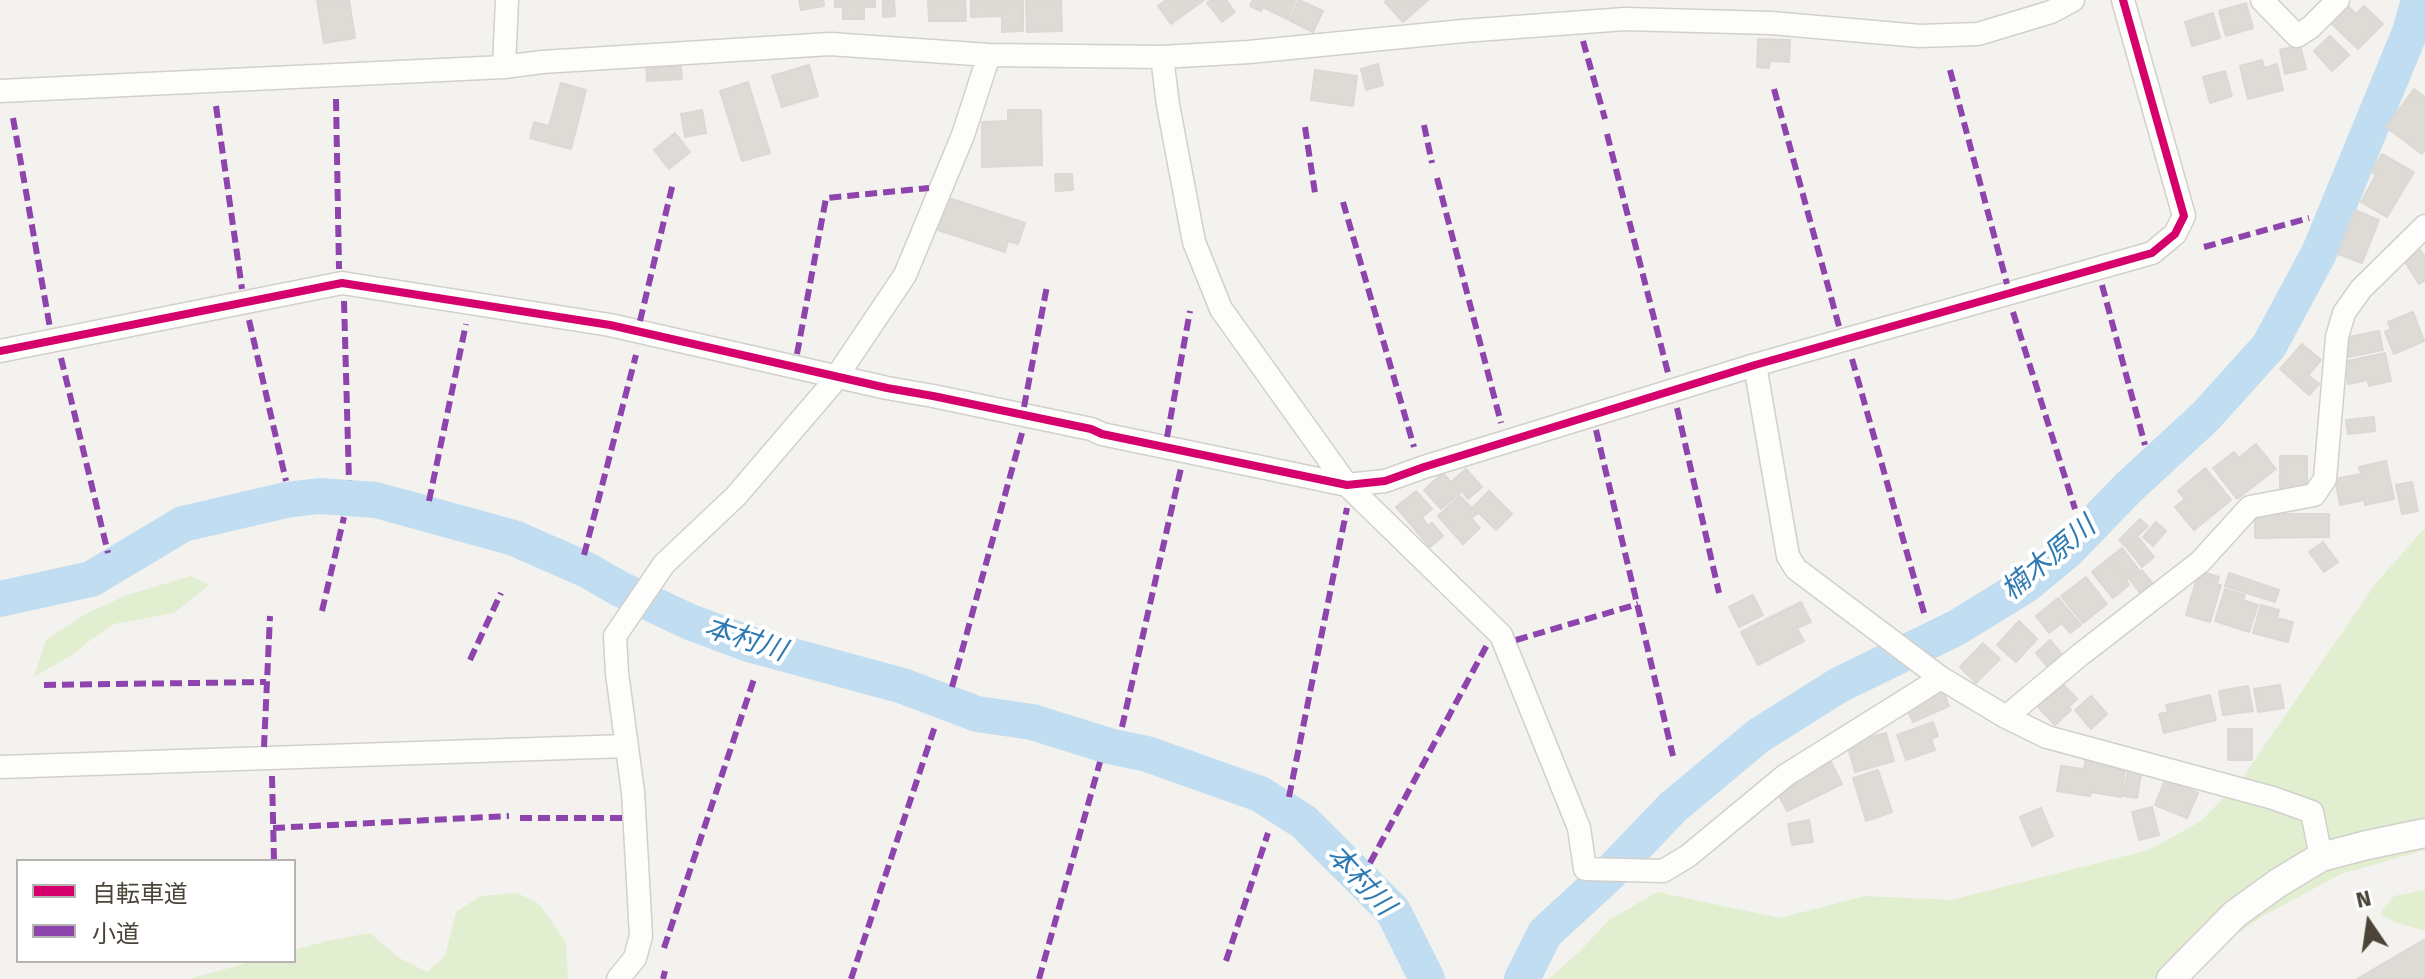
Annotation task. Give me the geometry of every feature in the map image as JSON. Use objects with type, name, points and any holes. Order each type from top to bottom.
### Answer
[{"type":"street","points":[[504,67],[507,0]]},
{"type":"street","points":[[0,91],[504,67],[830,44],[989,55],[1162,57],[1625,19],[1771,23],[1920,36],[1978,34],[2051,12],[2073,0]]},
{"type":"street","points":[[0,351],[342,283],[610,325],[1347,485],[1385,481],[1755,365],[2152,253],[2175,234],[2184,216],[2123,0]]},
{"type":"street","points":[[2262,0],[2297,36],[2311,27],[2338,0]]},
{"type":"street","points":[[618,979],[635,958],[641,936],[633,792],[615,636],[664,564],[736,496],[838,376],[905,275],[963,135],[989,55]]},
{"type":"street","points":[[1162,57],[1194,242],[1221,309],[1347,485],[1501,635],[1579,828],[1585,869],[1663,871],[1688,856],[1786,775],[1935,673]]},
{"type":"street","points":[[2006,717],[2200,562],[2250,507],[2314,495],[2325,479],[2337,337],[2344,313],[2361,289],[2425,226]]},
{"type":"street","points":[[1755,365],[1788,556],[1796,569],[1935,673],[2006,717],[2047,737],[2273,798],[2312,812],[2321,857]]},
{"type":"street","points":[[0,767],[626,746]]},
{"type":"street","points":[[2171,979],[2235,914],[2321,857],[2425,833]]},
{"type":"green space","points":[[2425,528],[2425,850],[2341,874],[2261,917],[2173,979],[1549,979],[1609,920],[1657,892],[1780,918],[1865,896],[1951,900],[2149,850],[2201,821],[2241,780],[2376,583]]},
{"type":"green space","points":[[191,576],[209,585],[174,613],[114,624],[75,653],[34,677],[46,640],[87,613],[127,595]]},
{"type":"green space","points":[[2425,890],[2425,931],[2380,914],[2394,896]]},
{"type":"green space","points":[[517,893],[539,904],[566,942],[568,979],[189,979],[247,963],[296,963],[296,949],[370,933],[399,958],[427,972],[445,956],[456,912],[481,896]]},
{"type":"building","points":[[317,0],[349,0],[355,38],[324,43]]},
{"type":"building","points":[[799,0],[823,0],[824,6],[801,10]]},
{"type":"building","points":[[835,0],[875,0],[875,7],[864,7],[864,19],[843,19],[843,7],[835,7]]},
{"type":"building","points":[[883,0],[894,0],[895,16],[883,17]]},
{"type":"building","points":[[928,0],[965,0],[966,21],[929,21]]},
{"type":"building","points":[[971,0],[1023,0],[1023,31],[1002,32],[1002,16],[971,17]]},
{"type":"building","points":[[1026,0],[1061,0],[1062,31],[1027,32]]},
{"type":"building","points":[[1166,0],[1204,0],[1171,24],[1158,6]]},
{"type":"building","points":[[1226,0],[1235,12],[1222,22],[1207,3]]},
{"type":"building","points":[[1253,0],[1296,0],[1287,19],[1263,7],[1261,11],[1250,6]]},
{"type":"building","points":[[1299,0],[1323,11],[1313,32],[1289,20]]},
{"type":"building","points":[[1428,0],[1403,22],[1385,2]]},
{"type":"building","points":[[2246,3],[2253,28],[2226,36],[2219,11]]},
{"type":"building","points":[[2348,6],[2356,14],[2364,6],[2383,24],[2358,49],[2331,23]]},
{"type":"building","points":[[2213,13],[2220,38],[2192,46],[2185,22]]},
{"type":"building","points":[[2330,36],[2349,55],[2332,71],[2314,51]]},
{"type":"building","points":[[1758,39],[1790,40],[1789,62],[1770,61],[1769,68],[1757,67]]},
{"type":"building","points":[[2300,45],[2306,69],[2285,74],[2280,50]]},
{"type":"building","points":[[680,60],[682,79],[647,81],[646,62]]},
{"type":"building","points":[[2262,60],[2264,68],[2277,64],[2283,90],[2248,99],[2240,66]]},
{"type":"building","points":[[1378,64],[1383,85],[1366,90],[1361,69]]},
{"type":"building","points":[[809,65],[818,96],[782,107],[772,76]]},
{"type":"building","points":[[1315,70],[1357,76],[1353,106],[1311,100]]},
{"type":"building","points":[[2225,71],[2232,96],[2210,103],[2203,77]]},
{"type":"building","points":[[748,82],[770,153],[742,161],[720,91]]},
{"type":"building","points":[[561,83],[586,90],[571,149],[530,138],[534,122],[549,126]]},
{"type":"building","points":[[2414,89],[2425,97],[2425,150],[2422,154],[2386,127]]},
{"type":"building","points":[[702,110],[706,133],[685,137],[681,114]]},
{"type":"building","points":[[1008,110],[1041,110],[1042,165],[982,167],[982,122],[1008,121]]},
{"type":"building","points":[[675,133],[690,152],[669,169],[654,150]]},
{"type":"building","points":[[2382,154],[2414,172],[2387,217],[2361,202],[2376,175],[2372,172]]},
{"type":"building","points":[[1055,174],[1072,174],[1073,190],[1056,191]]},
{"type":"building","points":[[949,198],[1025,223],[1018,244],[1008,241],[1005,252],[938,230]]},
{"type":"building","points":[[2355,210],[2379,220],[2362,263],[2338,254]]},
{"type":"building","points":[[2416,244],[2425,257],[2425,280],[2419,284],[2400,254]]},
{"type":"building","points":[[2413,312],[2424,341],[2394,354],[2385,332],[2391,329],[2388,322]]},
{"type":"building","points":[[2379,331],[2383,350],[2348,357],[2344,338]]},
{"type":"building","points":[[2302,344],[2321,360],[2308,375],[2319,384],[2309,395],[2280,369]]},
{"type":"building","points":[[2385,353],[2391,381],[2369,386],[2367,380],[2348,384],[2343,362]]},
{"type":"building","points":[[2374,417],[2375,431],[2348,434],[2346,420]]},
{"type":"building","points":[[2256,444],[2276,469],[2237,499],[2213,468],[2234,452],[2239,458]]},
{"type":"building","points":[[2280,456],[2307,456],[2307,489],[2280,489]]},
{"type":"building","points":[[2386,461],[2394,499],[2365,505],[2364,500],[2340,505],[2335,479],[2361,474],[2359,467]]},
{"type":"building","points":[[2205,468],[2231,500],[2194,530],[2175,507],[2185,499],[2178,491]]},
{"type":"building","points":[[1466,469],[1482,487],[1468,499],[1462,491],[1441,509],[1424,490],[1443,473],[1451,482]]},
{"type":"building","points":[[2412,482],[2418,511],[2402,514],[2396,485]]},
{"type":"building","points":[[1416,491],[1432,509],[1422,517],[1428,526],[1432,523],[1443,536],[1430,547],[1396,507]]},
{"type":"building","points":[[1489,491],[1512,514],[1496,530],[1473,507]]},
{"type":"building","points":[[1460,496],[1477,514],[1471,518],[1480,528],[1463,544],[1438,516]]},
{"type":"building","points":[[2255,514],[2329,514],[2329,537],[2255,538]]},
{"type":"building","points":[[2140,519],[2148,526],[2126,547],[2119,540]]},
{"type":"building","points":[[2156,522],[2166,531],[2153,546],[2143,537]]},
{"type":"building","points":[[2139,538],[2154,557],[2142,567],[2127,548]]},
{"type":"building","points":[[2323,542],[2338,562],[2324,572],[2309,552]]},
{"type":"building","points":[[2122,548],[2139,570],[2127,580],[2109,558]]},
{"type":"building","points":[[2108,559],[2129,585],[2113,598],[2092,572]]},
{"type":"building","points":[[2142,570],[2157,589],[2145,599],[2130,580]]},
{"type":"building","points":[[2199,571],[2219,577],[2217,584],[2221,585],[2210,622],[2186,615]]},
{"type":"building","points":[[2229,573],[2279,590],[2275,602],[2225,586]]},
{"type":"building","points":[[2086,577],[2107,604],[2083,623],[2061,596]]},
{"type":"building","points":[[2225,589],[2245,595],[2243,600],[2258,605],[2249,632],[2215,621]]},
{"type":"building","points":[[1753,595],[1763,615],[1739,627],[1729,607]]},
{"type":"building","points":[[2058,598],[2081,625],[2070,633],[2062,623],[2049,633],[2036,616]]},
{"type":"building","points":[[1801,602],[1811,622],[1797,628],[1804,641],[1758,665],[1741,632]]},
{"type":"building","points":[[2261,605],[2279,610],[2277,618],[2293,622],[2288,642],[2253,633]]},
{"type":"building","points":[[2019,621],[2037,639],[2016,662],[1997,645]]},
{"type":"building","points":[[2050,640],[2061,653],[2047,666],[2036,653]]},
{"type":"building","points":[[1983,643],[2000,659],[1976,683],[1960,667]]},
{"type":"building","points":[[2060,681],[2077,699],[2069,707],[2071,710],[2055,725],[2035,704]]},
{"type":"building","points":[[2280,685],[2284,708],[2258,712],[2254,689]]},
{"type":"building","points":[[2248,686],[2253,711],[2223,715],[2219,691]]},
{"type":"building","points":[[1943,691],[1949,706],[1913,722],[1906,707]]},
{"type":"building","points":[[2210,695],[2216,720],[2164,733],[2159,714],[2168,712],[2166,705]]},
{"type":"building","points":[[2091,696],[2107,714],[2091,729],[2075,710]]},
{"type":"building","points":[[1933,722],[1938,736],[1931,739],[1935,750],[1906,760],[1897,735]]},
{"type":"building","points":[[2228,729],[2252,729],[2252,760],[2228,760]]},
{"type":"building","points":[[1886,733],[1894,761],[1855,772],[1847,744]]},
{"type":"building","points":[[2086,757],[2126,764],[2121,797],[2057,791],[2061,766],[2084,769]]},
{"type":"building","points":[[1831,762],[1842,784],[1787,811],[1776,790]]},
{"type":"building","points":[[2129,766],[2142,768],[2137,798],[2123,796]]},
{"type":"building","points":[[1878,770],[1892,812],[1866,821],[1853,778]]},
{"type":"building","points":[[2165,780],[2198,793],[2187,818],[2155,805]]},
{"type":"building","points":[[2152,807],[2159,835],[2139,840],[2132,812]]},
{"type":"building","points":[[2041,808],[2053,836],[2032,846],[2020,817]]},
{"type":"building","points":[[1809,820],[1813,842],[1792,845],[1788,824]]},
{"type":"building","points":[[2425,939],[2425,979],[2357,979]]},
{"type":"waterway","name":"楠木原川","points":[[1522,979],[1545,933],[1606,877],[1673,807],[1758,736],[1839,685],[1956,628],[2026,585],[2067,551],[2128,488],[2206,416],[2269,346],[2319,253],[2410,32],[2419,0]]},
{"type":"waterway","name":"本村川","points":[[0,599],[91,579],[183,524],[286,500],[319,496],[376,500],[514,538],[587,570],[690,622],[752,645],[903,686],[977,714],[1032,722],[1109,746],[1147,754],[1260,794],[1304,822],[1393,911],[1427,979]]},
{"type":"marked path","points":[[1583,41],[1605,119]]},
{"type":"marked path","points":[[1950,70],[2007,284]]},
{"type":"marked path","points":[[1774,89],[1840,330]]},
{"type":"marked path","points":[[336,99],[339,269]]},
{"type":"marked path","points":[[216,106],[242,289]]},
{"type":"marked path","points":[[13,118],[50,328]]},
{"type":"marked path","points":[[1424,125],[1432,163]]},
{"type":"marked path","points":[[1305,127],[1315,193]]},
{"type":"marked path","points":[[1607,134],[1669,377]]},
{"type":"marked path","points":[[1437,178],[1501,423]]},
{"type":"marked path","points":[[640,321],[673,183]]},
{"type":"marked path","points":[[797,354],[826,198],[929,188]]},
{"type":"marked path","points":[[1343,202],[1414,447]]},
{"type":"marked path","points":[[2204,247],[2309,218]]},
{"type":"marked path","points":[[2102,285],[2145,445]]},
{"type":"marked path","points":[[1024,407],[1047,286]]},
{"type":"marked path","points":[[344,301],[349,481]]},
{"type":"marked path","points":[[1167,437],[1190,311]]},
{"type":"marked path","points":[[2013,312],[2075,509]]},
{"type":"marked path","points":[[249,320],[286,481]]},
{"type":"marked path","points":[[429,501],[466,324]]},
{"type":"marked path","points":[[584,555],[636,355]]},
{"type":"marked path","points":[[61,358],[108,553]]},
{"type":"marked path","points":[[1852,359],[1924,613]]},
{"type":"marked path","points":[[1677,408],[1719,593]]},
{"type":"marked path","points":[[1596,430],[1673,756]]},
{"type":"marked path","points":[[952,687],[1022,433]]},
{"type":"marked path","points":[[1122,727],[1181,468]]},
{"type":"marked path","points":[[1289,797],[1347,508]]},
{"type":"marked path","points":[[322,611],[344,517]]},
{"type":"marked path","points":[[470,660],[501,593]]},
{"type":"marked path","points":[[1516,640],[1638,604]]},
{"type":"marked path","points":[[264,747],[270,616]]},
{"type":"marked path","points":[[1370,863],[1488,643]]},
{"type":"marked path","points":[[664,948],[754,679]]},
{"type":"marked path","points":[[44,685],[266,682]]},
{"type":"marked path","points":[[851,979],[936,723]]},
{"type":"marked path","points":[[1039,979],[1100,762]]},
{"type":"marked path","points":[[272,776],[274,859]]},
{"type":"marked path","points":[[273,828],[509,816]]},
{"type":"marked path","points":[[520,818],[624,818]]},
{"type":"marked path","points":[[1226,961],[1268,833]]},
{"type":"marked path","points":[[663,979],[665,971]]},
{"type":"cycle path","points":[[0,351],[342,283],[610,325],[887,388],[1347,485],[1385,481],[1755,365],[2152,253],[2175,234],[2184,216],[2123,0]]}]
